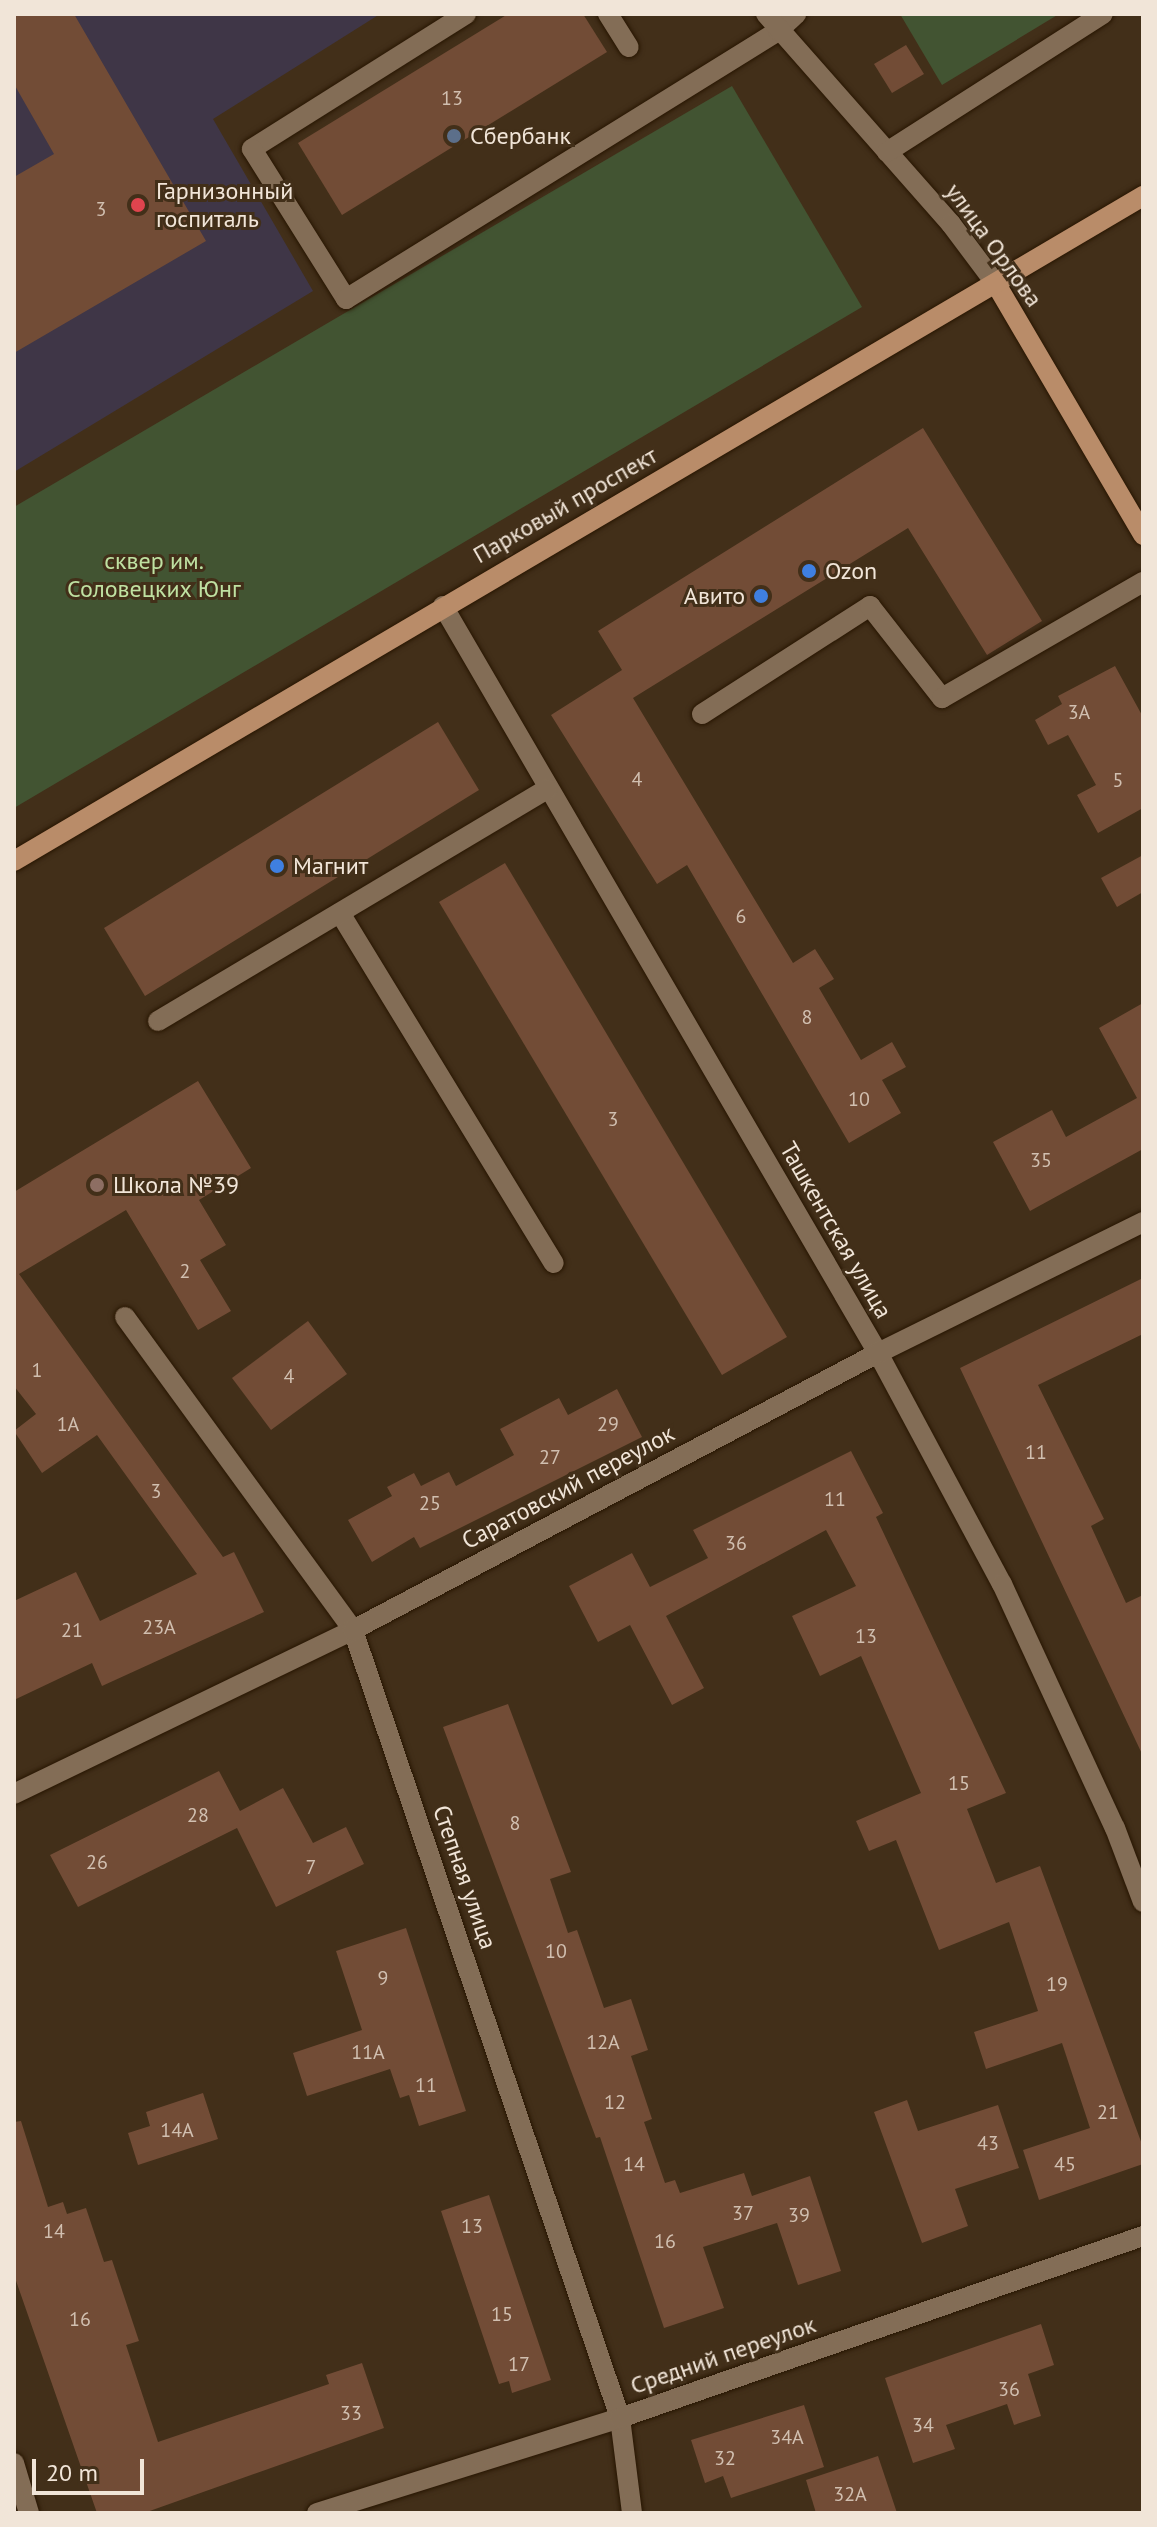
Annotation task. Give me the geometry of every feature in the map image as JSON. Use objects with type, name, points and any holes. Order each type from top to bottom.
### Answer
[{"type":"main road","name":"Парковый проспект","points":[[14,861],[1143,196]]},
{"type":"main road","name":"улица Орлова","points":[[996,284],[1143,535]]},
{"type":"street","points":[[466,14],[252,149],[346,299],[772,22],[796,14]]},
{"type":"street","points":[[608,14],[629,47]]},
{"type":"street","points":[[887,152],[1103,14]]},
{"type":"street","name":"улица Орлова","points":[[772,22],[951,224],[996,284]]},
{"type":"street","points":[[702,714],[870,606],[942,698],[1143,582]]},
{"type":"street","name":"Ташкентская улица","points":[[443,606],[878,1353],[1002,1584],[1115,1828],[1143,1902]]},
{"type":"street","points":[[158,1021],[547,789]]},
{"type":"street","points":[[340,913],[554,1263]]},
{"type":"street","name":"Саратовский переулок","points":[[14,1794],[353,1630],[878,1353],[1143,1222]]},
{"type":"street","name":"Степная улица","points":[[125,1317],[353,1630],[620,2418],[632,2513]]},
{"type":"street","name":"Средний переулок","points":[[317,2513],[620,2418],[1143,2236]]},
{"type":"street","points":[[14,2463],[29,2513]]},
{"type":"shaded area","name":"Гарнизонный госпиталь","points":[[14,14],[380,14],[213,119],[313,291],[14,472]]},
{"type":"green space","points":[[900,14],[1059,14],[942,85]]},
{"type":"green space","name":"сквер им. Соловецких Юнг","points":[[732,86],[862,307],[14,808],[14,507]]},
{"type":"building","points":[[14,14],[74,14],[206,241],[14,353],[14,177],[54,154],[14,84]]},
{"type":"building","points":[[508,14],[583,14],[607,52],[342,215],[298,143]]},
{"type":"building","points":[[906,45],[924,74],[892,93],[874,64]]},
{"type":"building","points":[[923,428],[1042,621],[987,655],[908,528],[633,698],[793,963],[815,949],[834,979],[819,988],[861,1060],[892,1042],[906,1067],[882,1080],[901,1113],[849,1143],[687,865],[657,884],[551,715],[622,670],[598,631]]},
{"type":"building","points":[[1115,666],[1143,717],[1143,808],[1098,833],[1077,795],[1096,785],[1068,735],[1048,745],[1035,720],[1062,704],[1058,696]]},
{"type":"building","points":[[438,722],[479,790],[145,996],[104,928]]},
{"type":"building","points":[[1143,855],[1143,892],[1117,907],[1101,878]]},
{"type":"building","points":[[505,863],[787,1337],[722,1375],[439,902]]},
{"type":"building","points":[[1143,1003],[1143,1149],[1030,1211],[993,1142],[1052,1110],[1066,1137],[1137,1098],[1099,1028]]},
{"type":"building","points":[[198,1081],[251,1168],[199,1200],[226,1245],[200,1260],[231,1311],[198,1330],[126,1210],[19,1274],[223,1557],[234,1552],[264,1612],[102,1686],[92,1663],[14,1700],[14,1601],[76,1572],[100,1621],[197,1574],[97,1435],[42,1473],[14,1431],[36,1414],[14,1386],[14,1192]]},
{"type":"building","points":[[1143,1278],[1143,1334],[1038,1385],[1104,1519],[1091,1526],[1126,1603],[1143,1595],[1143,1756],[960,1368]]},
{"type":"building","points":[[308,1321],[347,1374],[271,1430],[232,1378]]},
{"type":"building","points":[[617,1389],[642,1437],[420,1548],[414,1537],[372,1562],[348,1520],[392,1496],[387,1487],[414,1473],[421,1486],[449,1472],[456,1486],[514,1455],[500,1429],[559,1398],[568,1415]]},
{"type":"building","points":[[851,1451],[883,1513],[876,1517],[1006,1793],[967,1809],[996,1883],[1040,1866],[1143,2147],[1143,2164],[1039,2200],[1023,2150],[1090,2128],[1062,2043],[986,2069],[974,2032],[1038,2011],[1009,1922],[939,1950],[896,1840],[869,1851],[856,1821],[921,1793],[861,1656],[820,1676],[792,1616],[856,1586],[826,1530],[666,1616],[704,1688],[672,1705],[630,1625],[598,1642],[569,1586],[632,1553],[650,1587],[708,1558],[693,1530]]},
{"type":"building","points":[[508,1704],[571,1872],[550,1879],[568,1933],[577,1930],[604,2008],[631,1999],[648,2050],[631,2056],[652,2119],[644,2122],[665,2183],[675,2180],[680,2193],[744,2173],[752,2196],[810,2176],[841,2271],[798,2285],[777,2223],[703,2247],[724,2308],[664,2328],[600,2137],[596,2138],[443,1727]]},
{"type":"building","points":[[219,1771],[240,1811],[283,1788],[313,1843],[346,1827],[364,1864],[276,1907],[237,1828],[78,1907],[50,1855]]},
{"type":"building","points":[[406,1928],[466,2111],[419,2126],[409,2095],[400,2098],[390,2069],[307,2096],[293,2053],[362,2030],[336,1951]]},
{"type":"building","points":[[203,2093],[218,2139],[138,2165],[128,2133],[150,2126],[146,2112]]},
{"type":"building","points":[[907,2100],[918,2131],[998,2105],[1019,2168],[955,2189],[968,2226],[922,2243],[874,2112]]},
{"type":"building","points":[[21,2121],[48,2207],[63,2202],[67,2214],[86,2208],[104,2262],[112,2260],[139,2341],[126,2345],[158,2442],[329,2384],[326,2375],[362,2363],[384,2428],[144,2513],[97,2513],[14,2275],[14,2122]]},
{"type":"building","points":[[489,2195],[551,2380],[512,2393],[509,2381],[499,2384],[441,2211]]},
{"type":"building","points":[[1041,2324],[1054,2365],[1028,2374],[1041,2416],[1014,2425],[1007,2404],[946,2425],[955,2449],[913,2463],[885,2378]]},
{"type":"building","points":[[804,2405],[824,2467],[731,2498],[723,2476],[705,2483],[691,2440]]},
{"type":"building","points":[[878,2456],[897,2513],[816,2513],[806,2480]]},
{"type":"place","name":"Сбербанк","points":[[454,136]]},
{"type":"place","name":"Гарнизонный госпиталь","points":[[138,205]]},
{"type":"place","name":"Ozon","points":[[809,571]]},
{"type":"place","name":"Авито","points":[[761,596]]},
{"type":"place","name":"Магнит","points":[[277,866]]},
{"type":"place","name":"Школа №39","points":[[97,1185]]}]
